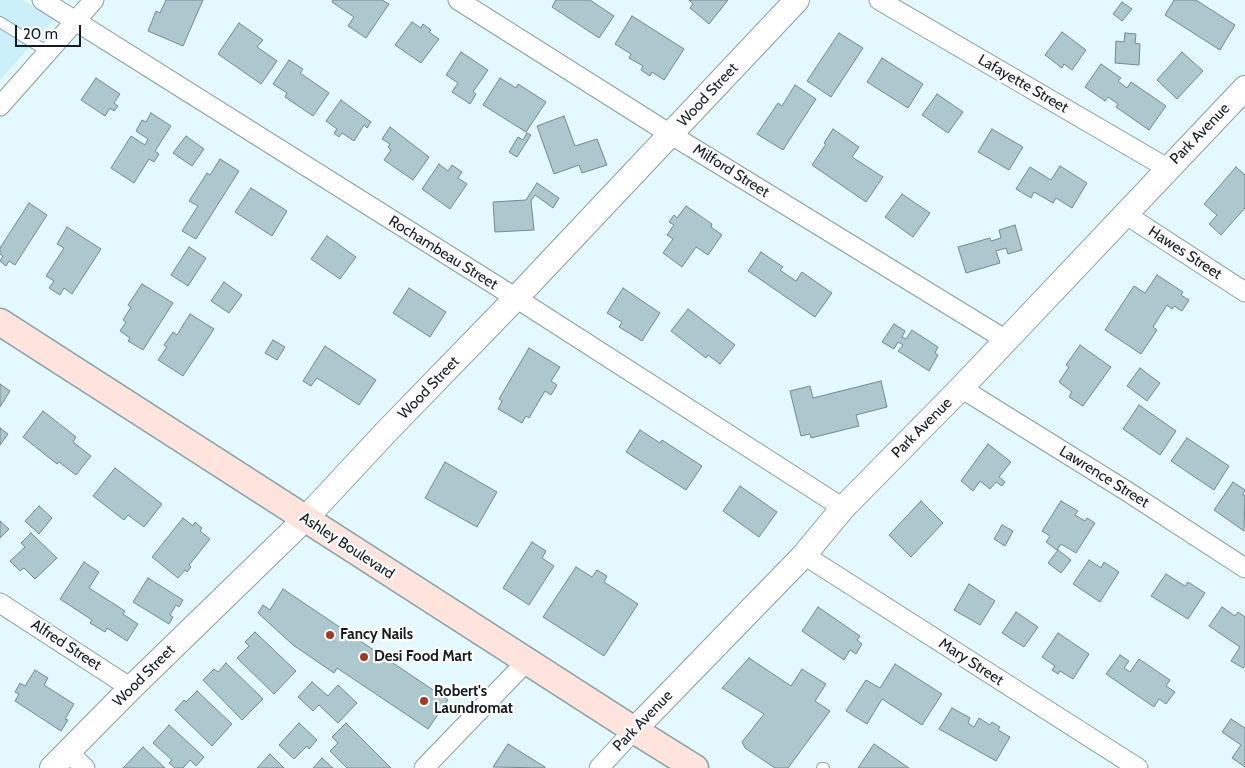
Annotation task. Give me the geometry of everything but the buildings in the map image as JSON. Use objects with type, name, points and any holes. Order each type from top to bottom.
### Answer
[{"type":"main road","name":"Ashley Boulevard","points":[[0,322],[695,768]]},
{"type":"street","name":"Rochambeau Street","points":[[42,0],[516,298],[843,508]]},
{"type":"street","points":[[0,106],[94,0]]},
{"type":"street","name":"Milford Street","points":[[458,0],[670,134],[1006,340]]},
{"type":"street","name":"Wood Street","points":[[60,760],[131,688],[305,519],[797,0]]},
{"type":"street","name":"Lafayette Street","points":[[879,0],[1168,168]]},
{"type":"street","name":"Park Avenue","points":[[599,768],[804,555],[843,508],[961,388],[1245,88]]},
{"type":"street","name":"Hawes Street","points":[[1125,214],[1245,292]]},
{"type":"street","name":"Lawrence Street","points":[[961,388],[1125,490],[1245,568]]},
{"type":"street","name":"Mary Street","points":[[804,555],[1138,768]]},
{"type":"street","name":"Alfred Street","points":[[0,603],[131,688]]},
{"type":"street","points":[[424,768],[527,661]]},
{"type":"street","points":[[60,760],[85,768]]},
{"type":"lane","points":[[0,22],[48,52]]},
{"type":"shaded area","points":[[0,0],[23,0],[54,20],[0,80]]},
{"type":"place","name":"Fancy Nails","points":[[330,635]]},
{"type":"place","name":"Desi Food Mart","points":[[364,657]]},
{"type":"place","name":"Robert's Laundromat","points":[[424,701]]}]
